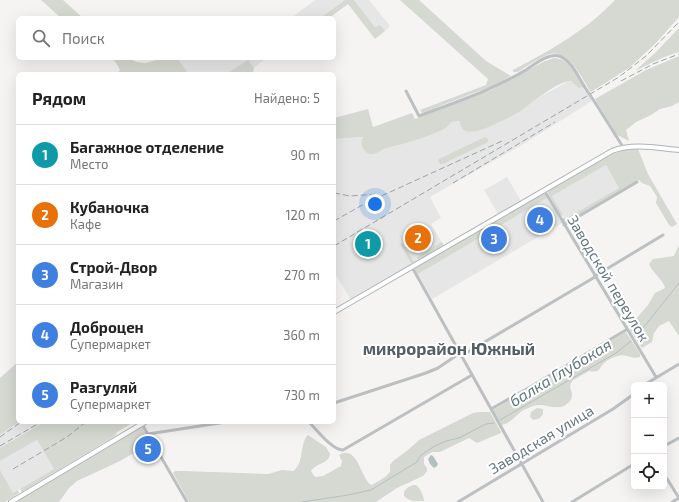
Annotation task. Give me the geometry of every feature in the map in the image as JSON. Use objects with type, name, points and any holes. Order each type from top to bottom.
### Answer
[{"type":"main road","points":[[336,311],[603,155],[623,147],[679,150]]},
{"type":"main road","points":[[11,502],[142,424]]},
{"type":"street","points":[[406,91],[419,116],[494,87],[544,59],[560,56],[567,61],[623,147]]},
{"type":"street","points":[[564,225],[637,182]]},
{"type":"street","name":"Заводской переулок","points":[[544,190],[626,330],[656,377]]},
{"type":"street","points":[[336,402],[438,368],[595,277],[663,235]]},
{"type":"street","points":[[412,267],[543,502]]},
{"type":"street","points":[[491,409],[626,330]]},
{"type":"street","points":[[648,382],[679,364]]},
{"type":"street","points":[[311,424],[332,446],[340,450],[344,449],[472,375]]},
{"type":"street","name":"Заводская улица","points":[[458,502],[613,409],[631,396]]},
{"type":"street","points":[[144,424],[148,434],[187,502]]},
{"type":"street","points":[[148,434],[213,424]]},
{"type":"street","points":[[667,444],[679,438]]},
{"type":"street","points":[[572,502],[631,466]]},
{"type":"street","points":[[667,479],[679,498],[672,502]]},
{"type":"shaded area","points":[[41,0],[63,0],[81,16],[59,16]]},
{"type":"shaded area","points":[[315,0],[345,0],[323,16],[294,16]]},
{"type":"shaded area","points":[[345,0],[354,0],[375,27],[380,25],[385,31],[375,39],[348,4],[332,16],[323,16]]},
{"type":"shaded area","points":[[354,0],[369,0],[390,26],[385,31],[380,26],[375,27]]},
{"type":"shaded area","points":[[400,0],[419,0],[486,61],[511,76],[492,86],[422,113],[420,110],[486,85],[488,79]]},
{"type":"shaded area","points":[[615,0],[679,0],[679,17],[656,43],[629,68],[591,92],[569,60],[557,54],[547,55],[517,72],[513,72],[513,70],[554,47],[580,30]]},
{"type":"shaded area","points":[[679,28],[679,52],[636,70],[655,53]]},
{"type":"shaded area","points":[[679,56],[679,102],[672,106],[660,109],[636,122],[626,130],[629,141],[617,135],[595,99],[646,70]]},
{"type":"shaded area","points":[[554,58],[563,60],[577,77],[582,87],[579,88],[571,81],[559,84],[513,116],[481,130],[467,132],[462,128],[459,121],[453,121],[446,128],[430,135],[385,149],[377,153],[369,154],[365,151],[361,144],[363,137],[336,139],[336,117],[368,109],[373,127],[412,113],[415,119],[493,89],[545,61]]},
{"type":"shaded area","points":[[113,60],[132,60],[145,63],[156,60],[178,60],[188,72],[118,72],[120,70]]},
{"type":"shaded area","points":[[178,60],[264,60],[254,68],[248,61],[229,72],[188,72]]},
{"type":"shaded area","points":[[248,60],[254,68],[253,72],[229,72]]},
{"type":"shaded area","points":[[569,81],[574,82],[577,86],[582,85],[592,101],[525,143],[430,197],[441,218],[431,224],[444,246],[351,300],[336,275],[336,139],[364,137],[361,142],[362,146],[370,154],[425,137],[446,128],[449,124],[456,120],[459,121],[462,128],[470,132],[497,124],[516,114],[538,98]]},
{"type":"shaded area","points":[[485,137],[488,139],[488,142],[443,164],[440,164],[438,161],[439,159]]},
{"type":"shaded area","points":[[638,149],[648,174],[677,224],[672,227],[669,225],[656,203],[657,197],[650,186],[639,180],[567,222],[564,222],[562,219],[564,217],[565,219],[619,188],[606,165],[552,196],[563,215],[561,216],[548,193],[549,190],[610,155],[624,150]]},
{"type":"shaded area","points":[[606,165],[619,188],[565,219],[552,196]]},
{"type":"shaded area","points":[[507,177],[521,201],[498,214],[484,190]]},
{"type":"shaded area","points":[[542,194],[545,194],[547,198],[418,274],[414,268]]},
{"type":"shaded area","points":[[547,198],[562,223],[432,299],[418,274]]},
{"type":"shaded area","points":[[442,242],[444,246],[419,261],[417,257]]},
{"type":"shaded area","points":[[403,243],[414,262],[411,263],[400,244]]},
{"type":"shaded area","points":[[679,245],[679,336],[669,321],[659,326],[654,333],[652,342],[642,348],[630,330],[630,326],[648,305],[655,293],[665,288],[649,264],[653,259],[674,256]]},
{"type":"shaded area","points":[[626,332],[640,354],[640,357],[634,358],[624,355],[616,356],[604,363],[597,371],[589,371],[572,381],[570,386],[572,397],[564,406],[533,406],[522,411],[510,421],[502,425],[493,410]]},
{"type":"shaded area","points":[[16,364],[16,424],[0,435],[0,378]]},
{"type":"shaded area","points":[[537,408],[543,409],[543,414],[540,418],[534,420],[530,417],[531,412]]},
{"type":"shaded area","points":[[490,412],[501,433],[477,443],[469,438],[440,452],[432,452],[424,457],[424,464],[427,471],[423,476],[397,488],[376,502],[189,502],[173,473],[175,471],[183,471],[268,474],[282,470],[293,471],[297,468],[305,439],[308,435],[326,447],[330,454],[325,462],[316,466],[311,471],[315,477],[323,476],[341,466],[342,461],[339,455],[345,453],[351,454],[355,458],[368,482],[372,485],[385,477],[390,472],[390,465],[393,461],[419,440],[473,413]]},
{"type":"shaded area","points":[[16,424],[41,424],[0,448],[0,435]]},
{"type":"shaded area","points":[[41,424],[131,424],[117,432],[115,436],[22,492],[20,489],[54,469],[37,440],[0,461],[0,448]]},
{"type":"shaded area","points":[[142,427],[151,443],[120,461],[77,481],[69,488],[59,502],[15,502]]},
{"type":"shaded area","points":[[37,440],[54,469],[13,493],[0,470],[0,461]]},
{"type":"shaded area","points":[[431,455],[438,464],[434,468],[428,459]]},
{"type":"shaded area","points":[[0,470],[13,493],[18,490],[19,493],[5,502],[0,502]]},
{"type":"shaded area","points":[[413,485],[416,485],[419,488],[423,495],[424,501],[413,501],[404,496],[405,490]]},
{"type":"waterway","name":"балка Глубокая","points":[[636,337],[679,283]]},
{"type":"waterway","name":"балка Глубокая","points":[[500,420],[616,353],[631,341]]},
{"type":"waterway","name":"балка Глубокая","points":[[302,502],[371,490],[417,462],[420,456],[433,447],[446,441],[459,438],[486,424],[494,423]]},
{"type":"railway","points":[[336,245],[619,77],[646,56],[679,22]]},
{"type":"railway","points":[[621,81],[653,64],[679,54]]},
{"type":"railway","points":[[453,183],[555,122]]},
{"type":"railway","points":[[336,220],[366,203],[502,141]]},
{"type":"railway","points":[[336,193],[350,196],[378,194]]},
{"type":"railway","points":[[0,437],[18,424]]},
{"type":"railway","points":[[0,446],[38,424]]},
{"type":"railway","points":[[13,469],[67,437],[83,424]]},
{"type":"place","name":"Доброцен","points":[[540,220]]},
{"type":"place","name":"Кубаночка","points":[[418,238]]},
{"type":"place","name":"Строй-Двор","points":[[494,239]]},
{"type":"place","name":"Багажное отделение","points":[[368,244]]},
{"type":"place","name":"Разгуляй","points":[[148,449]]},
{"type":"district","name":"микрорайон Южный","points":[[449,348]]}]
